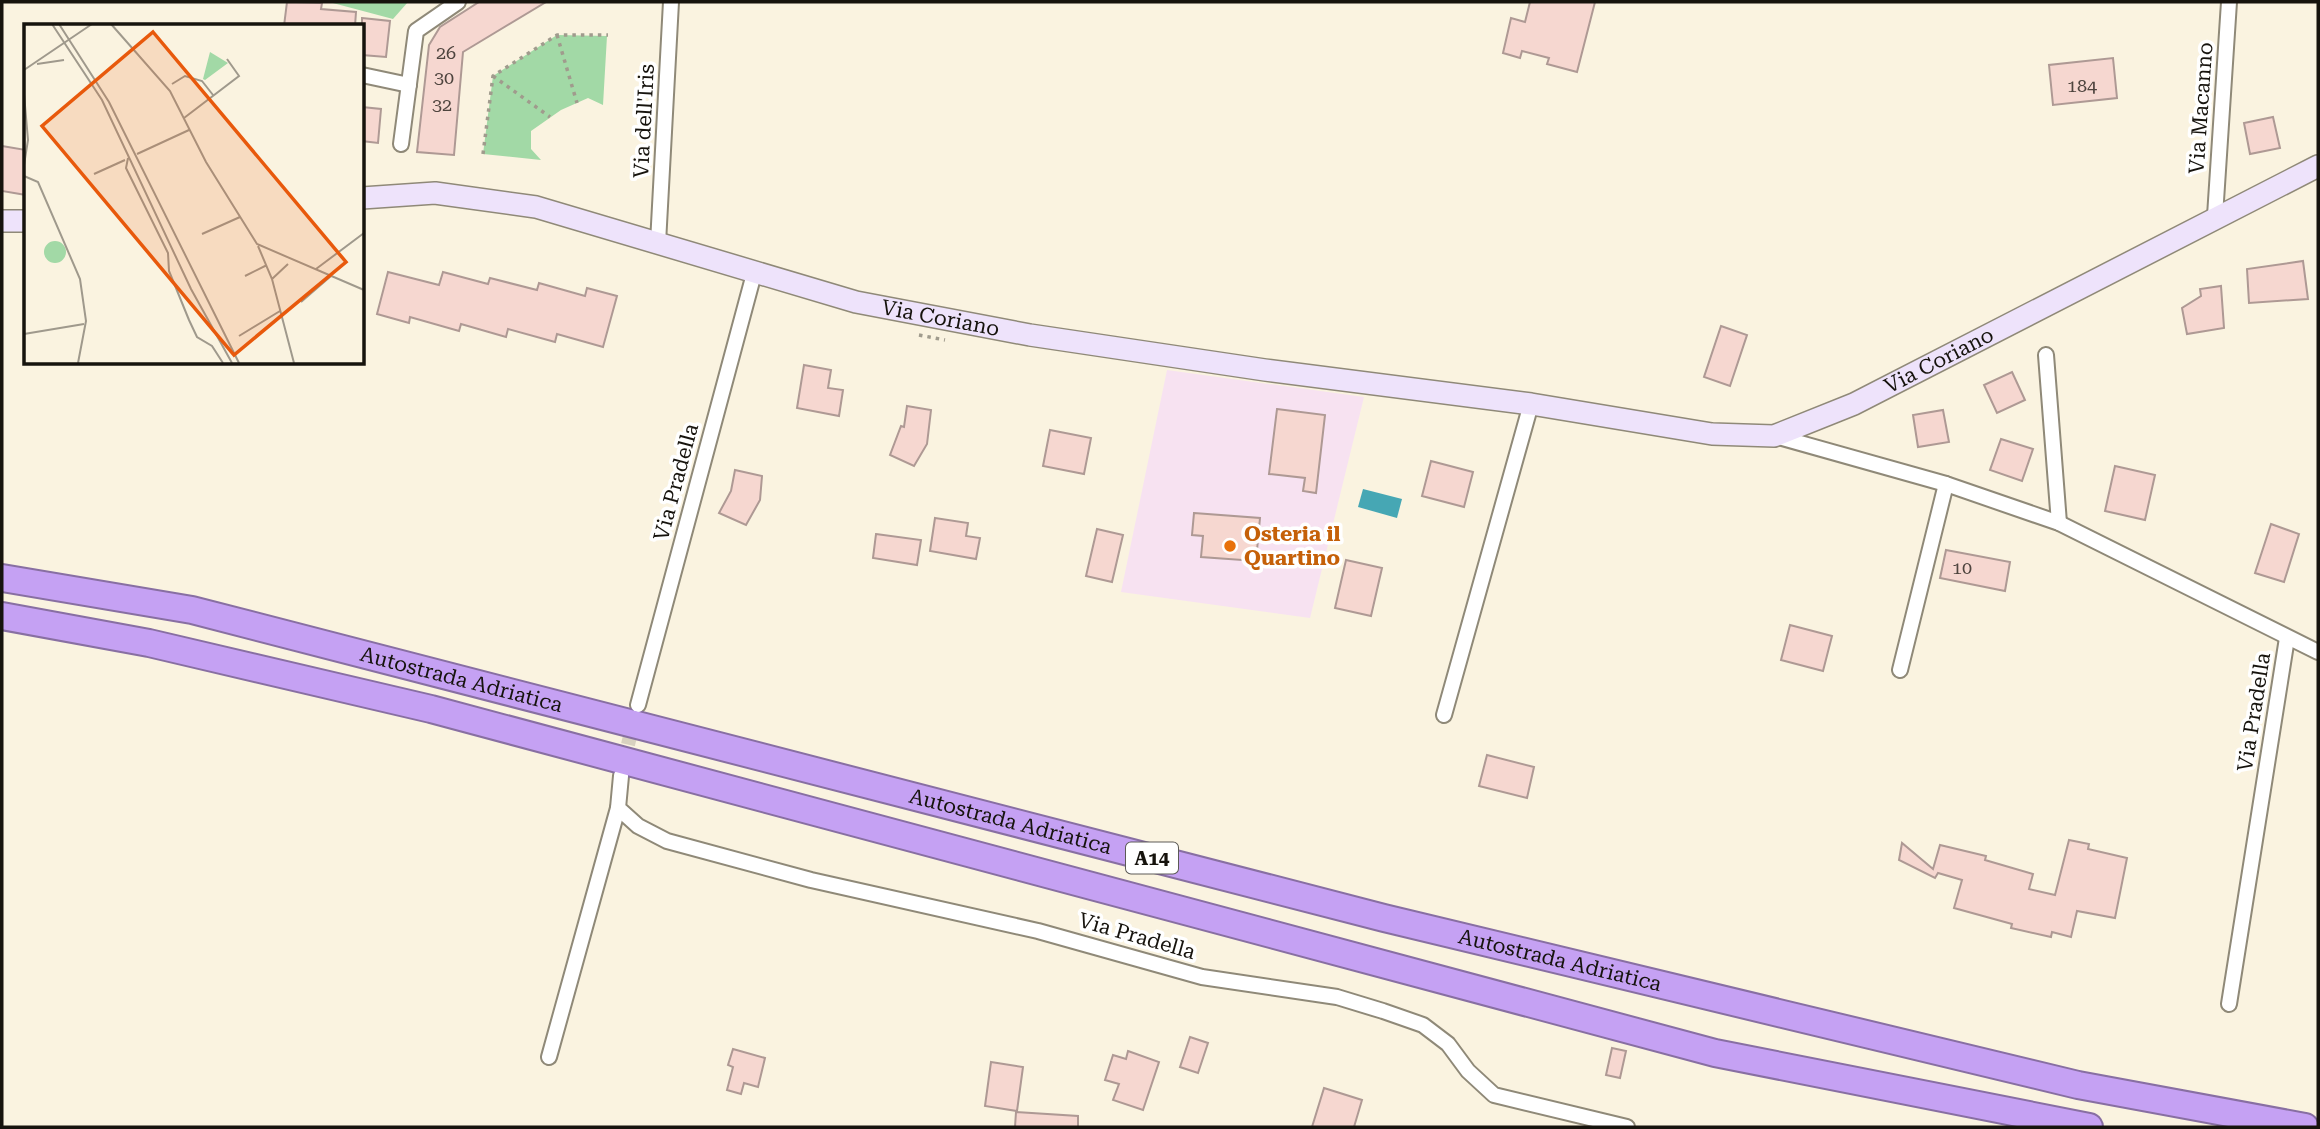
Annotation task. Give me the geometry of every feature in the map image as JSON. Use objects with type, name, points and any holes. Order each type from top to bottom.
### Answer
[{"type":"highway","name":"Autostrada Adriatica","points":[[2,578],[192,610],[1384,918],[2078,1085],[2305,1127]]},
{"type":"highway","name":"Autostrada Adriatica","points":[[2,616],[149,643],[431,709],[1715,1053],[2089,1127]]},
{"type":"main road","name":"Via Coriano","points":[[364,198],[435,193],[523,205],[755,270],[856,302],[1030,335],[1265,370],[1531,404],[1712,435],[1774,436],[1854,404],[2215,216],[2318,166]]},
{"type":"main road","points":[[2,221],[24,221]]},
{"type":"street","points":[[401,144],[416,31],[458,2]]},
{"type":"street","name":"Via dell'Iris","points":[[658,243],[671,2]]},
{"type":"street","name":"Via Macanno","points":[[2215,216],[2229,2]]},
{"type":"street","points":[[364,75],[409,85]]},
{"type":"street","name":"Via Pradella","points":[[638,705],[755,270]]},
{"type":"street","points":[[2046,355],[2059,523]]},
{"type":"street","points":[[1444,715],[1531,404]]},
{"type":"street","name":"Via Pradella","points":[[1774,436],[1946,484],[2059,523],[2287,638],[2229,1004]]},
{"type":"street","points":[[1900,670],[1946,484]]},
{"type":"street","points":[[2287,638],[2318,652]]},
{"type":"street","points":[[549,1057],[618,808],[621,776]]},
{"type":"street","name":"Via Pradella","points":[[618,808],[638,826],[667,841],[811,880],[1038,931],[1202,977],[1337,997],[1383,1011],[1423,1025],[1431,1031],[1448,1044],[1468,1071],[1494,1095],[1627,1127]]},
{"type":"path","points":[[557,35],[577,103]]},
{"type":"path","points":[[493,76],[557,35],[608,36]]},
{"type":"path","points":[[493,76],[550,117]]},
{"type":"path","points":[[483,154],[493,76]]},
{"type":"shaded area","points":[[1167,370],[1364,397],[1310,618],[1121,592]]},
{"type":"green space","points":[[329,2],[408,2],[393,19]]},
{"type":"green space","points":[[557,35],[607,36],[603,105],[588,98],[561,110],[531,131],[531,149],[541,160],[483,154],[493,76]]},
{"type":"water","points":[[1363,489],[1402,499],[1397,518],[1358,507]]},
{"type":"building","points":[[287,2],[322,3],[321,9],[356,12],[355,24],[284,24]]},
{"type":"building","points":[[479,2],[546,2],[463,52],[454,155],[417,152],[429,45],[440,27]]},
{"type":"building","points":[[1530,2],[1595,2],[1577,72],[1547,64],[1549,58],[1522,51],[1520,58],[1503,53],[1511,18],[1525,22]]},
{"type":"building","points":[[362,18],[390,21],[386,57],[364,55]]},
{"type":"building","points":[[2113,58],[2117,98],[2053,105],[2049,65]]},
{"type":"building","points":[[364,107],[381,109],[378,143],[364,141]]},
{"type":"building","points":[[2273,117],[2280,148],[2250,154],[2244,123]]},
{"type":"building","points":[[2,146],[24,150],[24,195],[2,191]]},
{"type":"building","points":[[2303,261],[2308,299],[2249,303],[2247,269]]},
{"type":"building","points":[[388,272],[439,285],[443,272],[488,284],[490,278],[537,290],[539,283],[585,296],[587,288],[617,296],[603,347],[557,334],[555,342],[508,329],[506,337],[461,324],[459,331],[410,317],[409,323],[377,314]]},
{"type":"building","points":[[2221,286],[2224,328],[2187,334],[2182,308],[2201,296],[2200,289]]},
{"type":"building","points":[[1721,326],[1747,335],[1730,386],[1704,377]]},
{"type":"building","points":[[804,365],[831,370],[828,388],[843,390],[839,416],[797,408]]},
{"type":"building","points":[[2012,372],[2025,400],[1997,413],[1984,385]]},
{"type":"building","points":[[907,406],[931,410],[927,444],[914,466],[890,455],[901,426],[904,427]]},
{"type":"building","points":[[1277,409],[1325,415],[1316,493],[1303,491],[1305,478],[1269,474]]},
{"type":"building","points":[[1943,410],[1949,442],[1918,447],[1913,415]]},
{"type":"building","points":[[1050,430],[1091,438],[1084,474],[1043,466]]},
{"type":"building","points":[[2001,439],[2033,449],[2022,481],[1990,470]]},
{"type":"building","points":[[1431,461],[1473,472],[1464,507],[1422,496]]},
{"type":"building","points":[[2115,466],[2155,475],[2145,520],[2105,511]]},
{"type":"building","points":[[735,470],[762,476],[760,500],[746,525],[719,513],[731,491]]},
{"type":"building","name":"Osteria il Quartino","points":[[1194,513],[1260,518],[1256,561],[1201,557],[1203,536],[1192,535]]},
{"type":"building","points":[[935,518],[968,523],[966,536],[980,538],[976,559],[930,551]]},
{"type":"building","points":[[2271,524],[2299,534],[2284,582],[2255,573]]},
{"type":"building","points":[[1097,529],[1123,535],[1112,582],[1086,576]]},
{"type":"building","points":[[876,534],[921,540],[917,565],[873,558]]},
{"type":"building","points":[[1946,550],[2010,562],[2005,591],[1940,578]]},
{"type":"building","points":[[1346,560],[1382,568],[1371,616],[1335,608]]},
{"type":"building","points":[[1790,625],[1832,636],[1823,671],[1781,660]]},
{"type":"building","points":[[1487,755],[1534,767],[1527,798],[1479,786]]},
{"type":"building","points":[[2069,840],[2089,844],[2088,849],[2127,858],[2115,918],[2077,911],[2071,937],[2052,932],[2051,937],[2011,928],[2012,924],[1954,908],[1962,880],[1938,873],[1935,878],[1899,860],[1902,843],[1933,869],[1940,845],[1986,856],[1985,860],[2033,874],[2029,889],[2055,895]]},
{"type":"building","points":[[1190,1037],[1208,1043],[1198,1073],[1180,1067]]},
{"type":"building","points":[[1612,1048],[1626,1051],[1620,1078],[1606,1075]]},
{"type":"building","points":[[733,1049],[765,1058],[758,1087],[744,1083],[741,1094],[727,1090],[733,1067],[728,1065]]},
{"type":"building","points":[[1128,1051],[1159,1062],[1143,1110],[1113,1100],[1119,1084],[1105,1080],[1113,1055],[1126,1059]]},
{"type":"building","points":[[991,1062],[1023,1067],[1017,1111],[985,1106]]},
{"type":"building","points":[[1324,1088],[1362,1100],[1354,1127],[1312,1127]]},
{"type":"building","points":[[1016,1112],[1078,1116],[1078,1127],[1015,1127]]},
{"type":"tunnel","points":[[623,765],[634,720]]},
{"type":"place","name":"Osteria il Quartino","points":[[1230,546]]}]
